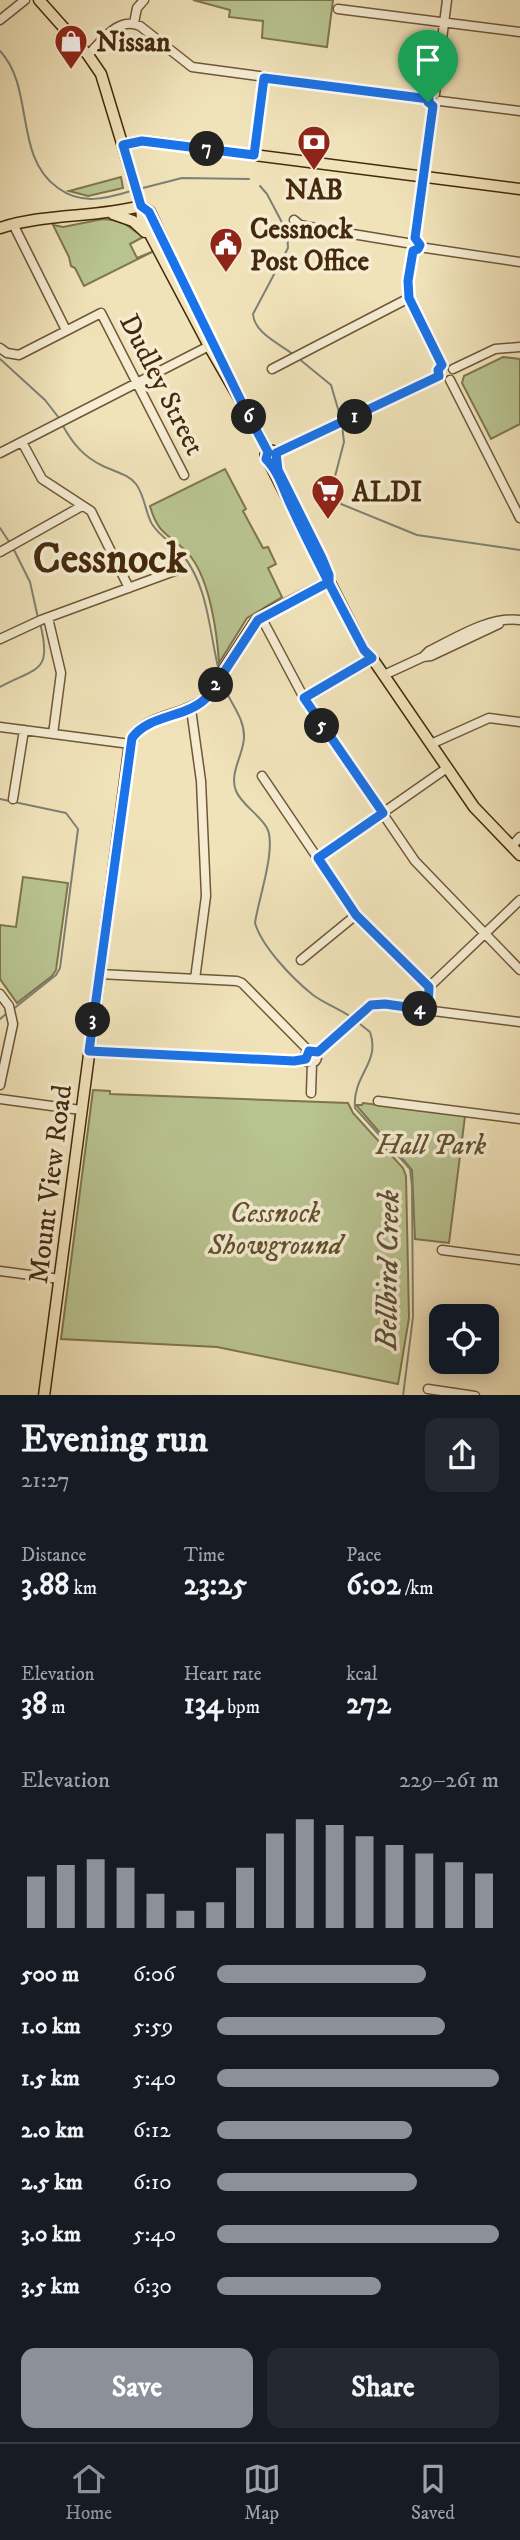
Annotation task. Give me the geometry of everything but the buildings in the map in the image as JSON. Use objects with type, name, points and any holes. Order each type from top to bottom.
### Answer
[{"type":"main road","points":[[39,0],[88,55],[101,74],[141,206],[141,216],[209,346],[272,457],[372,658],[474,807],[520,855]]},
{"type":"main road","points":[[123,145],[142,141],[520,189]]},
{"type":"main road","points":[[98,215],[141,206],[149,212],[243,405]]},
{"type":"main road","points":[[0,228],[13,224],[114,214],[133,221],[157,246]]},
{"type":"main road","points":[[208,332],[209,346],[220,355]]},
{"type":"main road","points":[[272,457],[329,582],[364,650],[372,658]]},
{"type":"main road","points":[[322,558],[329,582]]},
{"type":"main road","points":[[329,582],[343,599]]},
{"type":"main road","points":[[130,744],[145,726],[191,709],[204,700],[246,635],[261,617],[329,582]]},
{"type":"main road","name":"Mount View Road","points":[[44,1395],[130,744]]},
{"type":"street","points":[[0,20],[25,0]]},
{"type":"street","points":[[134,23],[137,8],[144,0]]},
{"type":"street","points":[[442,365],[409,298],[408,281],[447,0]]},
{"type":"street","points":[[338,9],[520,32]]},
{"type":"street","points":[[88,55],[117,26],[134,23],[192,67],[520,111]]},
{"type":"street","points":[[254,155],[264,78]]},
{"type":"street","points":[[294,220],[300,225],[310,227],[520,262]]},
{"type":"street","points":[[0,348],[7,353],[19,355],[66,330],[13,224]]},
{"type":"street","points":[[272,369],[409,298]]},
{"type":"street","name":"Dudley Street","points":[[66,330],[101,313],[184,475]]},
{"type":"street","points":[[0,453],[209,346]]},
{"type":"street","points":[[453,369],[495,349],[520,347]]},
{"type":"street","points":[[447,364],[453,369],[454,375],[450,380],[443,380],[439,376],[438,370],[442,365],[447,364]]},
{"type":"street","points":[[272,457],[439,376]]},
{"type":"street","points":[[450,380],[520,518]]},
{"type":"street","points":[[22,442],[42,479],[91,511],[129,588]]},
{"type":"street","points":[[8,548],[82,506]]},
{"type":"street","points":[[0,639],[42,620],[180,569]]},
{"type":"street","points":[[261,617],[304,698],[415,861],[520,970]]},
{"type":"street","points":[[384,675],[482,626],[508,618],[520,620]]},
{"type":"street","points":[[42,620],[61,673],[53,734]]},
{"type":"street","points":[[304,698],[372,658]]},
{"type":"street","points":[[191,709],[201,781],[206,896],[195,979]]},
{"type":"street","points":[[431,744],[489,718],[520,722]]},
{"type":"street","points":[[0,727],[130,744]]},
{"type":"street","points":[[13,799],[23,730]]},
{"type":"street","points":[[318,858],[447,768]]},
{"type":"street","points":[[262,776],[356,915],[429,987]]},
{"type":"street","points":[[512,846],[520,837]]},
{"type":"street","points":[[428,1010],[429,987],[520,900]]},
{"type":"street","points":[[301,960],[356,915]]},
{"type":"street","points":[[99,974],[242,983],[310,1056],[311,1093]]},
{"type":"street","points":[[0,994],[11,1010],[13,1024],[0,1085]]},
{"type":"street","points":[[89,1051],[294,1061],[310,1056],[348,1027],[367,1007],[378,1004],[520,1022]]},
{"type":"street","points":[[0,1099],[81,1110]]},
{"type":"street","points":[[378,1101],[520,1119]]},
{"type":"street","points":[[442,1250],[520,1260]]},
{"type":"street","points":[[0,1271],[60,1279]]},
{"type":"street","points":[[428,1389],[475,1395]]},
{"type":"green space","points":[[193,0],[333,0],[327,47],[262,38],[263,21],[229,17],[230,10]]},
{"type":"green space","points":[[121,177],[123,188],[88,196],[69,191]]},
{"type":"green space","points":[[103,219],[121,221],[143,237],[130,244],[137,258],[154,251],[84,286],[75,268],[71,266],[53,225],[63,227]]},
{"type":"green space","points":[[503,357],[520,359],[520,424],[491,439],[462,383],[464,376]]},
{"type":"green space","points":[[225,469],[246,509],[243,511],[263,548],[268,547],[276,564],[268,568],[282,597],[247,618],[219,663],[208,593],[198,567],[184,550],[162,531],[150,506]]},
{"type":"green space","points":[[23,877],[68,883],[56,970],[17,1003],[0,979],[0,925],[16,927]]},
{"type":"green space","name":"Cessnock Showground","points":[[93,1090],[110,1091],[110,1094],[348,1103],[353,1113],[403,1168],[406,1176],[409,1318],[398,1384],[217,1347],[61,1339]]},
{"type":"green space","name":"Hall Park","points":[[363,1103],[465,1116],[449,1243],[415,1239],[412,1170],[356,1105]]},
{"type":"waterway","points":[[0,51],[11,66],[18,84],[29,140],[44,174],[58,188],[84,199],[103,198],[131,191]]},
{"type":"waterway","points":[[139,189],[182,178],[249,179]]},
{"type":"waterway","points":[[260,186],[287,232],[288,248],[253,314],[254,321],[263,332],[294,355]]},
{"type":"waterway","points":[[298,358],[331,385],[341,419]]},
{"type":"waterway","name":"Bellbird Creek","points":[[0,359],[45,400],[59,418]]},
{"type":"waterway","points":[[342,425],[344,442],[333,484],[341,504],[417,535],[520,550]]},
{"type":"waterway","name":"Bellbird Creek","points":[[63,426],[85,454],[103,466],[125,475],[136,484],[152,524],[191,567],[203,595],[219,671]]},
{"type":"waterway","points":[[0,528],[10,543]]},
{"type":"waterway","points":[[13,548],[30,582],[38,618]]},
{"type":"waterway","points":[[0,687],[32,671],[43,660],[40,623]]},
{"type":"waterway","name":"Bellbird Creek","points":[[221,679],[244,730],[234,778],[236,791],[264,823],[269,837],[268,861],[255,923],[271,952],[296,980],[317,998],[351,1017]]},
{"type":"waterway","points":[[0,799],[66,813],[78,829],[60,968],[56,975],[12,1010]]},
{"type":"waterway","points":[[0,1019],[7,1013]]},
{"type":"waterway","name":"Bellbird Creek","points":[[355,1020],[370,1032],[372,1043],[372,1052],[355,1097],[355,1108],[410,1169],[413,1317],[403,1395]]},
{"type":"place","name":"Nissan","points":[[71,71]]},
{"type":"place","name":"NAB","points":[[314,172]]},
{"type":"place","name":"Cessnock Post Office","points":[[226,274]]},
{"type":"place","name":"ALDI","points":[[328,521]]},
{"type":"district","name":"Cessnock","points":[[110,557]]},
{"type":"route","points":[[428,102],[429,99],[264,78],[254,155],[142,141],[123,145],[141,206],[149,212],[268,452],[266,459],[276,474],[329,582],[364,650],[372,658],[304,698],[383,813],[318,858],[356,915],[429,987],[428,1010],[385,1004],[371,1005],[318,1052],[309,1051],[306,1059],[294,1061],[89,1051],[132,738],[150,723],[201,703],[258,620],[329,582],[322,558],[278,470],[276,453],[439,376],[438,370],[442,365],[407,290],[413,251],[420,245],[415,238],[433,106],[428,102]]}]
